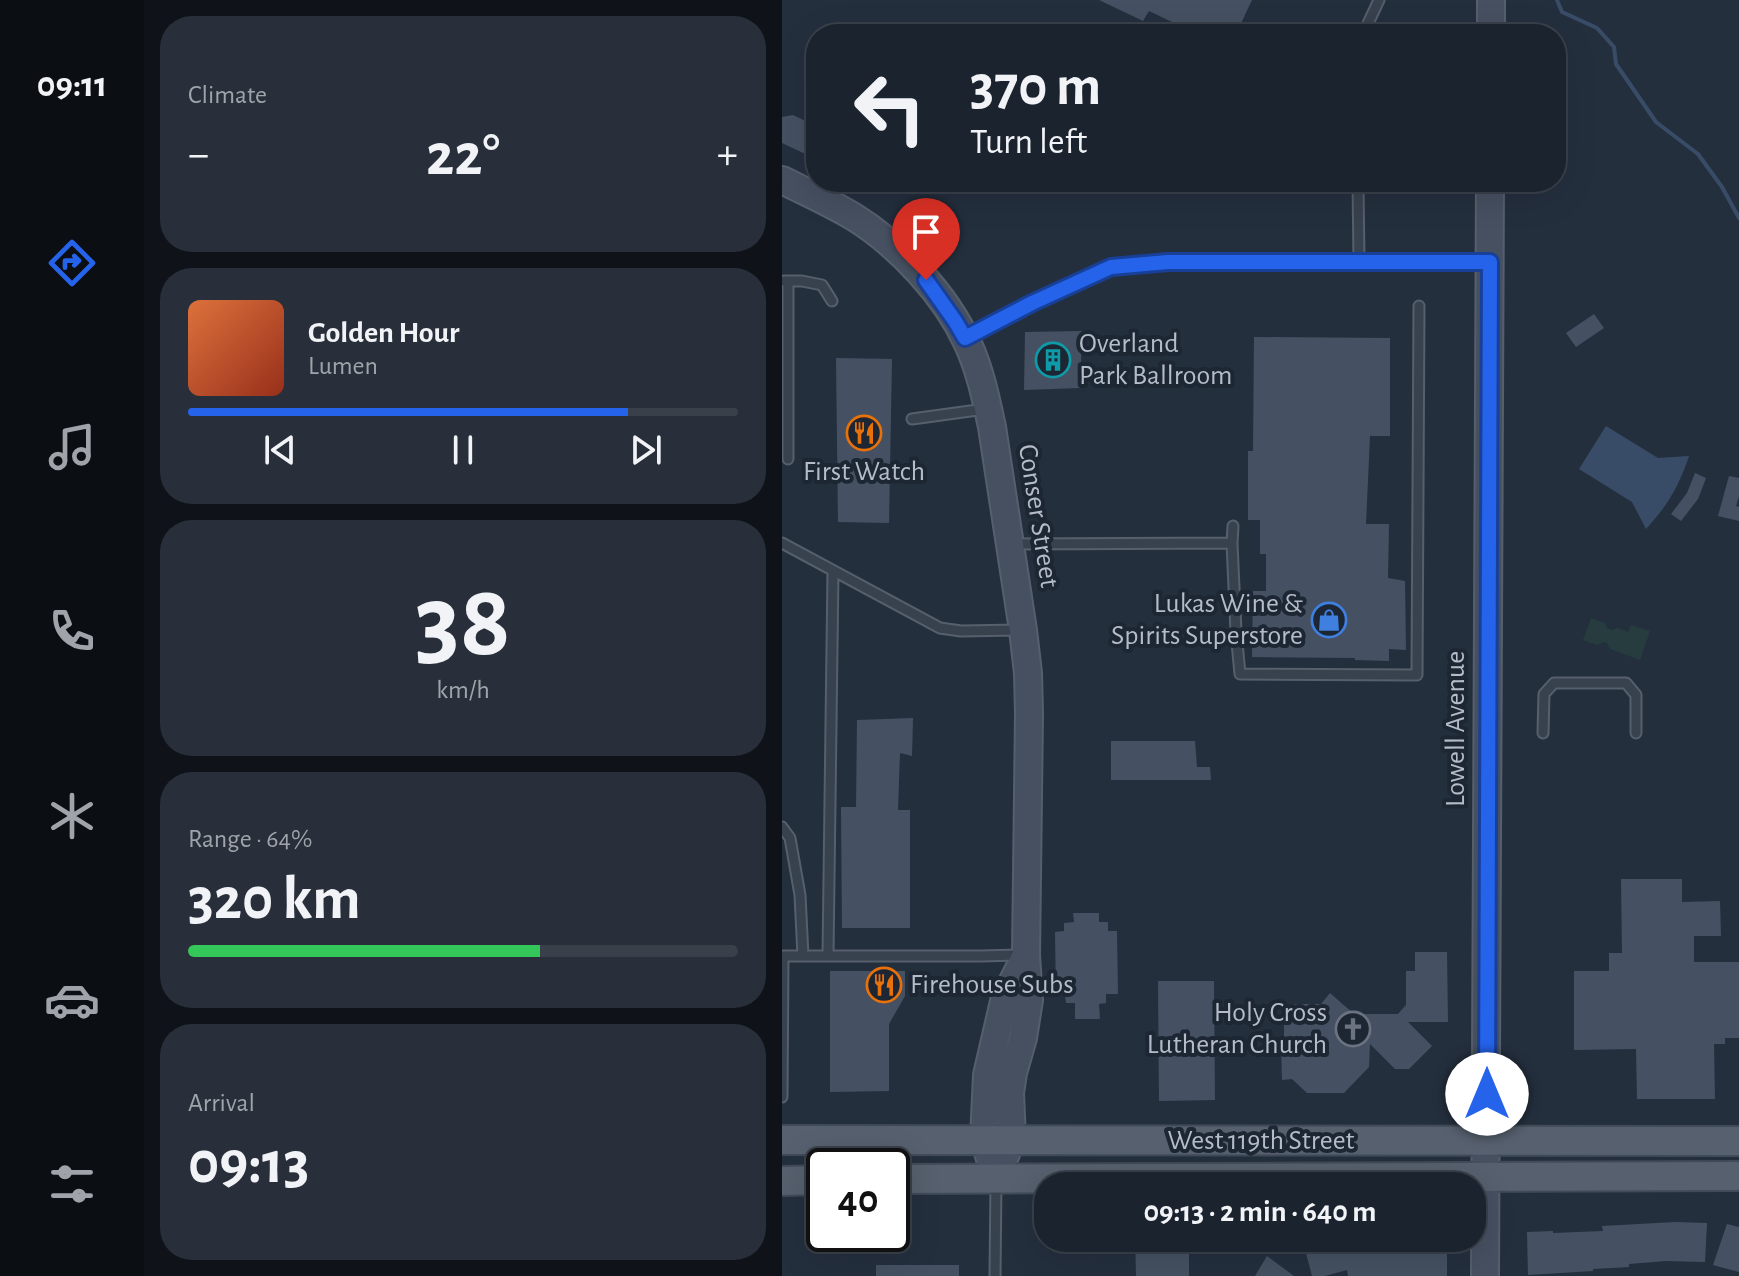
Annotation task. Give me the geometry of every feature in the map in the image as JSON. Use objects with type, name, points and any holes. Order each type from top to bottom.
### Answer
[{"type":"main road","name":"West 119th Street","points":[[782,1140],[1739,1141]]},
{"type":"main road","name":"West 119th Street","points":[[1486,1176],[1739,1176]]},
{"type":"main road","name":"West 119th Street","points":[[910,1179],[1034,1178]]},
{"type":"main road","points":[[782,1181],[806,1180]]},
{"type":"street","points":[[1491,0],[1491,24]]},
{"type":"street","name":"Conser Street","points":[[782,180],[854,217],[915,267],[937,294],[965,338],[988,408],[1023,630],[1029,714],[1026,955],[1029,1000],[1023,1038],[998,1139],[996,1178]]},
{"type":"street","name":"Lowell Avenue","points":[[1486,1176],[1490,192]]},
{"type":"street","name":"Lowell Avenue","points":[[1485,1252],[1485,1276]]},
{"type":"lane","points":[[1368,24],[1379,0]]},
{"type":"lane","points":[[1358,192],[1359,262]]},
{"type":"lane","points":[[965,338],[1111,267],[1168,262],[1490,262]]},
{"type":"lane","points":[[788,459],[785,281],[822,285],[832,301]]},
{"type":"lane","points":[[1233,526],[1240,674],[1417,675],[1419,306]]},
{"type":"lane","points":[[912,419],[988,408]]},
{"type":"lane","points":[[782,543],[940,628],[961,631],[1023,630]]},
{"type":"lane","points":[[1009,545],[1232,543]]},
{"type":"lane","points":[[828,956],[833,571]]},
{"type":"lane","points":[[1543,733],[1544,694],[1554,683],[1626,683],[1636,695],[1636,733]]},
{"type":"lane","points":[[782,827],[790,838],[800,895],[803,956]]},
{"type":"lane","points":[[782,1097],[782,956],[1026,955]]},
{"type":"lane","points":[[995,1276],[996,1178]]},
{"type":"green space","points":[[1591,618],[1605,623],[1612,630],[1618,628],[1628,632],[1631,625],[1650,631],[1640,660],[1610,649],[1607,643],[1597,645],[1583,640]]},
{"type":"water","points":[[1606,426],[1658,458],[1689,456],[1672,495],[1646,529],[1632,502],[1579,469]]},
{"type":"building","points":[[1099,0],[1252,0],[1241,24],[1176,24],[1149,11],[1143,21]]},
{"type":"building","points":[[793,115],[806,121],[806,154],[782,143],[782,117]]},
{"type":"building","points":[[1594,314],[1604,328],[1576,347],[1566,333]]},
{"type":"building","name":"Overland Park Ballroom","points":[[1082,331],[1080,388],[1024,390],[1025,332]]},
{"type":"building","points":[[1254,337],[1390,338],[1390,436],[1370,436],[1366,524],[1389,524],[1388,578],[1405,581],[1406,650],[1389,649],[1389,661],[1252,657],[1253,591],[1266,591],[1266,554],[1260,554],[1260,520],[1248,520],[1248,451],[1253,451]]},
{"type":"building","points":[[836,358],[892,359],[889,523],[838,522]]},
{"type":"building","points":[[1695,473],[1706,478],[1698,499],[1681,521],[1671,514],[1687,493]]},
{"type":"building","points":[[1729,476],[1739,478],[1736,506],[1739,507],[1739,521],[1718,516]]},
{"type":"building","points":[[913,718],[912,756],[900,753],[898,810],[910,810],[910,928],[842,928],[841,807],[856,807],[857,720]]},
{"type":"building","points":[[1111,741],[1195,741],[1197,767],[1210,767],[1211,780],[1111,780]]},
{"type":"building","points":[[1621,879],[1682,879],[1682,902],[1720,901],[1721,936],[1694,936],[1694,962],[1739,962],[1739,1038],[1725,1038],[1725,1044],[1714,1044],[1715,1099],[1637,1099],[1636,1049],[1574,1050],[1574,971],[1609,971],[1609,953],[1622,953]]},
{"type":"building","points":[[1073,913],[1099,913],[1099,922],[1108,922],[1108,931],[1117,931],[1118,994],[1106,994],[1106,1003],[1099,1004],[1100,1019],[1075,1019],[1075,1003],[1066,1003],[1065,995],[1056,996],[1055,932],[1064,931],[1064,923],[1074,922]]},
{"type":"building","name":"Holy Cross Lutheran Church","points":[[1415,952],[1447,952],[1448,1022],[1408,1022],[1432,1046],[1409,1069],[1395,1069],[1370,1044],[1369,1067],[1344,1093],[1307,1093],[1292,1079],[1282,1080],[1284,1004],[1321,1004],[1330,993],[1354,1014],[1398,1014],[1406,1005],[1406,971],[1415,971]]},
{"type":"building","points":[[830,971],[905,971],[905,996],[889,1024],[889,1091],[830,1092]]},
{"type":"building","points":[[1158,981],[1214,981],[1215,1100],[1159,1101]]},
{"type":"building","points":[[1707,1223],[1705,1262],[1666,1261],[1593,1271],[1528,1275],[1527,1232],[1603,1231],[1602,1226]]},
{"type":"building","points":[[1727,1224],[1739,1227],[1739,1272],[1713,1265]]},
{"type":"building","points":[[1135,1252],[1189,1252],[1189,1276],[1136,1276]]},
{"type":"building","points":[[1306,1252],[1447,1252],[1447,1276],[1348,1276],[1347,1270],[1312,1276]]},
{"type":"building","points":[[1267,1256],[1294,1276],[1255,1276]]},
{"type":"building","points":[[876,1265],[959,1265],[959,1276],[876,1276]]},
{"type":"waterway","points":[[1557,0],[1562,12],[1597,28],[1614,47],[1616,64],[1656,122],[1698,154],[1722,187],[1739,218]]},
{"type":"place","name":"Overland Park Ballroom","points":[[1053,360]]},
{"type":"place","name":"First Watch","points":[[864,433]]},
{"type":"place","name":"Lukas Wine & Spirits Superstore","points":[[1329,620]]},
{"type":"place","name":"Firehouse Subs","points":[[884,985]]},
{"type":"place","name":"Holy Cross Lutheran Church","points":[[1353,1029]]},
{"type":"route","points":[[926,280],[965,338],[1111,267],[1168,262],[1490,262],[1487,1094]]}]
